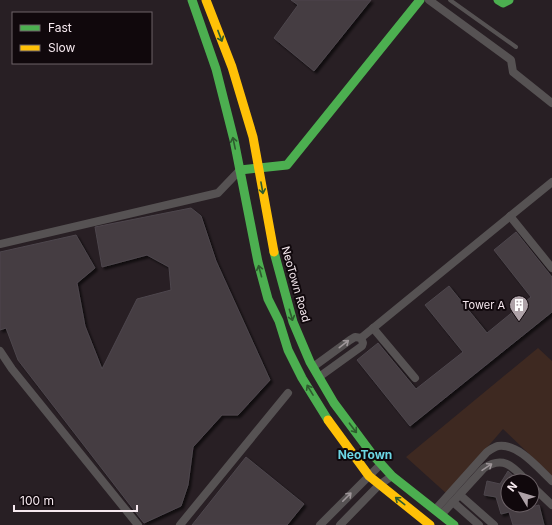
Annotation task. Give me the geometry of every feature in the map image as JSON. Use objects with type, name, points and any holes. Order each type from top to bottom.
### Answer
[{"type":"street","points":[[192,0],[216,69],[234,140],[262,277],[268,299],[278,321],[288,350],[302,378],[334,429],[369,476],[430,525]]},
{"type":"street","name":"NeoTown Road","points":[[206,0],[232,67],[253,137],[275,260],[293,322],[313,367],[334,403],[372,454],[392,476],[454,525]]},
{"type":"street","points":[[0,244],[218,193],[240,170],[287,165],[420,0]]},
{"type":"street","points":[[429,0],[510,60],[513,72],[552,103]]},
{"type":"street","points":[[498,0],[503,4],[509,0]]},
{"type":"street","points":[[313,367],[350,340],[355,337],[361,338],[551,184]]},
{"type":"street","points":[[510,216],[552,268]]},
{"type":"street","points":[[373,328],[415,378]]},
{"type":"street","points":[[319,377],[362,346],[363,343],[361,338]]},
{"type":"street","points":[[0,351],[12,369],[138,525]]},
{"type":"street","points":[[180,525],[288,393]]},
{"type":"street","points":[[438,512],[487,452],[496,446],[506,446],[519,451],[552,481]]},
{"type":"street","points":[[438,512],[453,502],[484,468],[495,463],[506,463],[512,466],[519,473]]},
{"type":"street","points":[[320,525],[381,464]]},
{"type":"street","points":[[340,525],[379,485],[392,476]]},
{"type":"street","points":[[540,494],[552,505]]},
{"type":"street","points":[[460,495],[494,525]]},
{"type":"street","points":[[453,502],[479,525]]},
{"type":"lane","points":[[450,0],[516,46]]},
{"type":"shaded area","points":[[538,348],[552,361],[552,476],[503,429],[447,494],[406,457]]},
{"type":"building","points":[[291,0],[371,0],[314,71],[274,38],[298,5]]},
{"type":"building","points":[[191,208],[201,216],[216,261],[270,380],[238,415],[222,415],[193,447],[188,485],[181,506],[144,523],[18,360],[6,328],[0,330],[0,252],[76,235],[95,268],[77,283],[85,326],[102,369],[137,299],[171,290],[169,267],[147,255],[102,267],[95,227]]},
{"type":"building","name":"Tower A","points":[[516,232],[552,277],[552,312],[410,426],[357,360],[378,343],[416,389],[463,352],[425,305],[449,286],[487,333],[531,297],[494,250]]},
{"type":"building","points":[[246,457],[304,504],[287,525],[192,525]]},
{"type":"building","points":[[487,481],[500,484],[500,511],[496,497],[484,495]]},
{"type":"building","points":[[540,509],[544,525],[513,525],[509,513],[540,513]]},
{"type":"traffic: fast","points":[[192,0],[216,69],[234,140],[258,262],[268,299],[279,321],[288,350],[302,378],[328,420]]},
{"type":"traffic: fast","points":[[240,170],[287,165],[420,0]]},
{"type":"traffic: fast","points":[[498,0],[503,3],[509,0]]},
{"type":"traffic: fast","points":[[274,252],[293,322],[310,362],[334,403],[372,454],[392,476],[454,525]]},
{"type":"traffic: slow","points":[[206,0],[232,67],[253,137],[274,252]]},
{"type":"traffic: slow","points":[[328,420],[369,476],[430,525]]},
{"type":"place","name":"Tower A","points":[[519,322]]},
{"type":"district","name":"NeoTown","points":[[365,455]]}]
